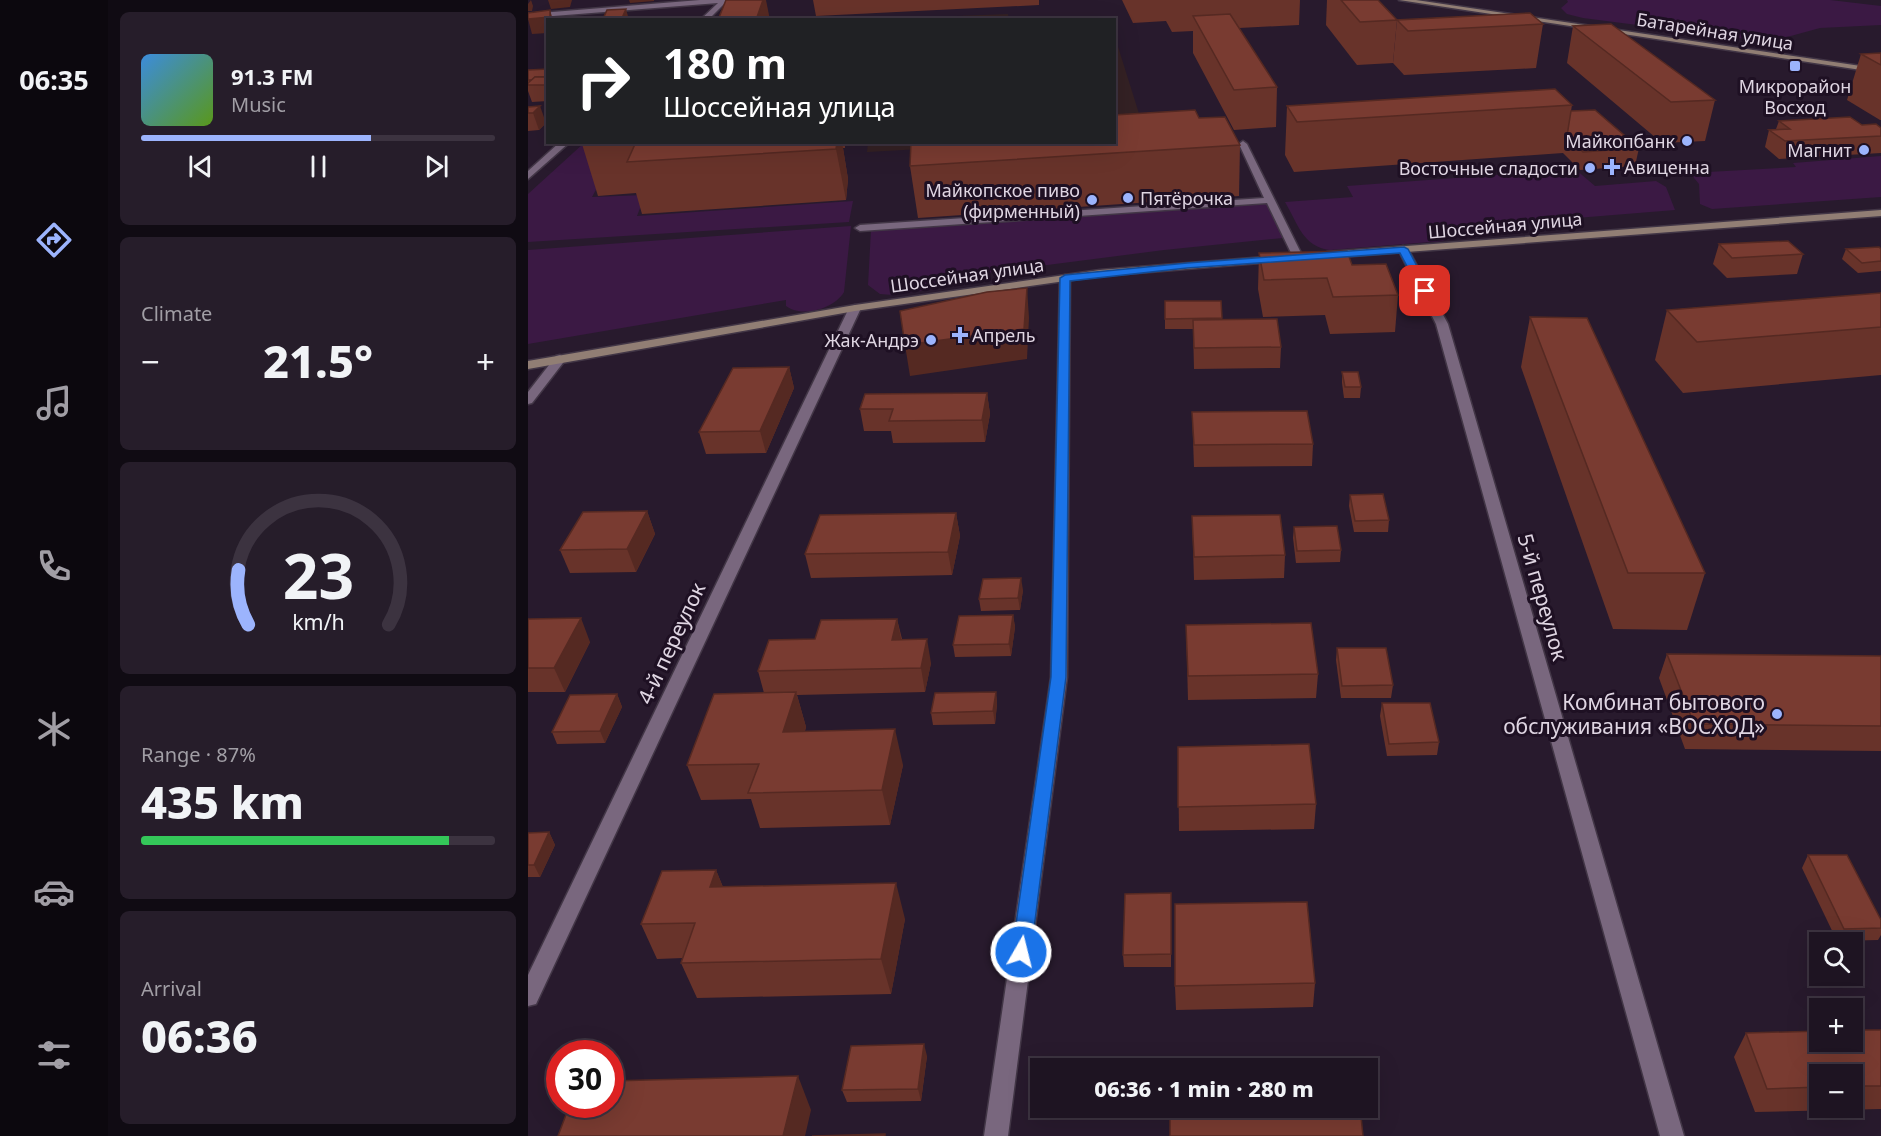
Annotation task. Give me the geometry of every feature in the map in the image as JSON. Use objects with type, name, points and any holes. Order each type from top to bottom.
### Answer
[{"type":"main road","name":"Батарейная улица","points":[[1402,0],[1881,71]]},
{"type":"main road","name":"Шоссейная улица","points":[[528,364],[855,308],[1065,278],[1308,256],[1881,213]]},
{"type":"street","points":[[528,16],[725,0]]},
{"type":"street","points":[[705,18],[725,0]]},
{"type":"street","points":[[528,176],[564,144]]},
{"type":"street","points":[[1243,144],[1271,200],[1308,256]]},
{"type":"street","points":[[860,228],[1271,200]]},
{"type":"street","name":"5-й переулок","points":[[1404,249],[1442,324],[1672,1136]]},
{"type":"street","points":[[996,1136],[1059,677],[1065,278]]},
{"type":"street","name":"4-й переулок","points":[[528,997],[855,308]]},
{"type":"street","points":[[528,400],[561,359]]},
{"type":"shaded area","points":[[1567,0],[1830,0],[1881,6],[1881,25],[1820,28],[1769,42],[1583,18],[1567,14],[1561,8],[1568,2]]},
{"type":"shaded area","points":[[1008,14],[1009,18],[906,18]]},
{"type":"shaded area","points":[[1116,40],[1146,136],[1116,138]]},
{"type":"shaded area","points":[[583,144],[620,144],[592,197],[645,195],[637,216],[853,201],[849,222],[528,242],[528,194]]},
{"type":"shaded area","points":[[868,144],[1013,144],[867,152]]},
{"type":"shaded area","points":[[1881,156],[1881,197],[1712,209],[1700,204],[1699,184],[1690,173],[1796,167],[1793,163]]},
{"type":"shaded area","points":[[1575,169],[1595,186],[1656,181],[1666,187],[1675,210],[1465,227],[1443,241],[1330,250],[1321,248],[1307,239],[1285,202],[1353,197],[1347,186]]},
{"type":"shaded area","points":[[1267,204],[1283,238],[1164,250],[970,275],[969,283],[893,295],[880,294],[868,285],[871,230]]},
{"type":"shaded area","points":[[851,226],[844,292],[833,303],[817,310],[793,310],[786,306],[786,300],[528,344],[528,250]]},
{"type":"building","points":[[726,0],[763,0],[757,18],[719,18]]},
{"type":"building","points":[[1341,0],[1378,0],[1397,20],[1360,22]]},
{"type":"building","points":[[626,9],[622,18],[603,18],[607,10]]},
{"type":"building","points":[[550,10],[550,17],[528,19],[528,13]]},
{"type":"building","points":[[1530,13],[1543,24],[1408,31],[1397,20]]},
{"type":"building","points":[[1230,14],[1277,87],[1234,90],[1193,16]]},
{"type":"building","points":[[1611,24],[1715,100],[1671,102],[1573,26]]},
{"type":"building","points":[[1881,53],[1881,65],[1861,54]]},
{"type":"building","points":[[546,69],[546,77],[535,77],[528,80],[528,70]]},
{"type":"building","points":[[535,77],[546,77],[546,85],[528,85]]},
{"type":"building","points":[[1555,89],[1572,105],[1297,122],[1287,106]]},
{"type":"building","points":[[540,106],[533,113],[528,113],[528,107]]},
{"type":"building","points":[[1195,110],[1199,118],[1225,117],[1240,145],[910,166],[911,144],[1116,144],[1116,115]]},
{"type":"building","points":[[1595,110],[1639,148],[1583,152],[1567,136],[1571,111]]},
{"type":"building","points":[[1850,117],[1862,125],[1876,124],[1881,128],[1881,136],[1785,141],[1769,130],[1790,129],[1779,121]]},
{"type":"building","points":[[635,144],[837,144],[836,149],[627,162]]},
{"type":"building","points":[[1788,241],[1803,254],[1732,258],[1719,244]]},
{"type":"building","points":[[1879,247],[1881,261],[1862,263],[1846,249]]},
{"type":"building","points":[[1347,251],[1352,265],[1386,264],[1398,295],[1333,297],[1327,278],[1264,280],[1259,253]]},
{"type":"building","points":[[1027,288],[1024,329],[905,345],[900,311],[987,292]]},
{"type":"building","points":[[1881,293],[1881,327],[1697,342],[1667,310]]},
{"type":"building","points":[[1165,301],[1221,301],[1222,318],[1165,319]]},
{"type":"building","points":[[1530,317],[1587,318],[1705,573],[1628,573]]},
{"type":"building","points":[[1277,319],[1281,347],[1194,348],[1193,320]]},
{"type":"building","points":[[789,367],[760,431],[699,432],[733,368]]},
{"type":"building","points":[[1342,372],[1358,372],[1361,387],[1345,387]]},
{"type":"building","points":[[987,393],[982,420],[889,421],[893,409],[860,409],[865,394]]},
{"type":"building","points":[[1307,411],[1313,444],[1194,445],[1192,412]]},
{"type":"building","points":[[1383,494],[1389,520],[1355,521],[1350,495]]},
{"type":"building","points":[[647,511],[627,549],[560,550],[583,512]]},
{"type":"building","points":[[956,513],[948,552],[805,554],[820,515]]},
{"type":"building","points":[[1280,515],[1285,555],[1194,557],[1192,516]]},
{"type":"building","points":[[1337,526],[1341,550],[1297,551],[1294,527]]},
{"type":"building","points":[[1021,578],[1018,598],[979,599],[983,579]]},
{"type":"building","points":[[1013,615],[1009,644],[953,645],[959,616]]},
{"type":"building","points":[[581,618],[554,668],[528,668],[528,619]]},
{"type":"building","points":[[897,619],[892,640],[927,639],[921,668],[758,671],[769,640],[815,639],[821,620]]},
{"type":"building","points":[[1311,623],[1318,674],[1188,676],[1186,625]]},
{"type":"building","points":[[1337,648],[1386,648],[1393,685],[1342,686]]},
{"type":"building","name":"Комбинат бытового обслуживания «ВОСХОД»","points":[[1667,654],[1881,656],[1881,726],[1694,724]]},
{"type":"building","points":[[796,692],[783,732],[895,729],[882,790],[748,793],[759,764],[687,765],[714,694]]},
{"type":"building","points":[[996,692],[993,711],[931,713],[935,693]]},
{"type":"building","points":[[617,694],[600,731],[552,732],[570,695]]},
{"type":"building","points":[[1382,703],[1430,703],[1439,742],[1389,744]]},
{"type":"building","points":[[1309,744],[1316,804],[1178,807],[1178,747]]},
{"type":"building","points":[[549,832],[534,865],[528,865],[528,833]]},
{"type":"building","points":[[1808,855],[1847,855],[1881,920],[1881,928],[1844,929]]},
{"type":"building","points":[[716,870],[710,887],[896,883],[881,959],[681,963],[695,923],[641,924],[662,871]]},
{"type":"building","points":[[1171,893],[1171,954],[1123,955],[1125,894]]},
{"type":"building","points":[[1307,902],[1315,983],[1175,986],[1175,904]]},
{"type":"building","points":[[1863,1030],[1881,1030],[1881,1086],[1863,1086],[1863,1064],[1809,1064],[1809,1087],[1767,1089],[1746,1033],[1809,1031],[1809,1052],[1863,1052]]},
{"type":"building","points":[[924,1044],[918,1089],[842,1090],[851,1046]]},
{"type":"building","points":[[798,1076],[783,1136],[558,1136],[565,1118],[624,1118],[624,1081]]},
{"type":"building","points":[[1170,1118],[1361,1118],[1363,1136],[1170,1136]]},
{"type":"building","points":[[885,1134],[885,1136],[812,1136]]},
{"type":"place","name":"Микрорайон Восход","points":[[1795,66]]},
{"type":"place","name":"Майкопбанк","points":[[1687,141]]},
{"type":"place","name":"Магнит","points":[[1864,150]]},
{"type":"place","name":"Авиценна","points":[[1612,167]]},
{"type":"place","name":"Восточные сладости","points":[[1590,168]]},
{"type":"place","name":"Пятёрочка","points":[[1128,198]]},
{"type":"place","name":"Майкопское пиво (фирменный)","points":[[1092,200]]},
{"type":"place","name":"Апрель","points":[[960,335]]},
{"type":"place","name":"Жак-Андрэ","points":[[931,340]]},
{"type":"place","name":"Комбинат бытового обслуживания «ВОСХОД»","points":[[1777,714]]},
{"type":"route","points":[[1021,952],[1059,677],[1065,278],[1100,273],[1404,249],[1425,291]]}]
